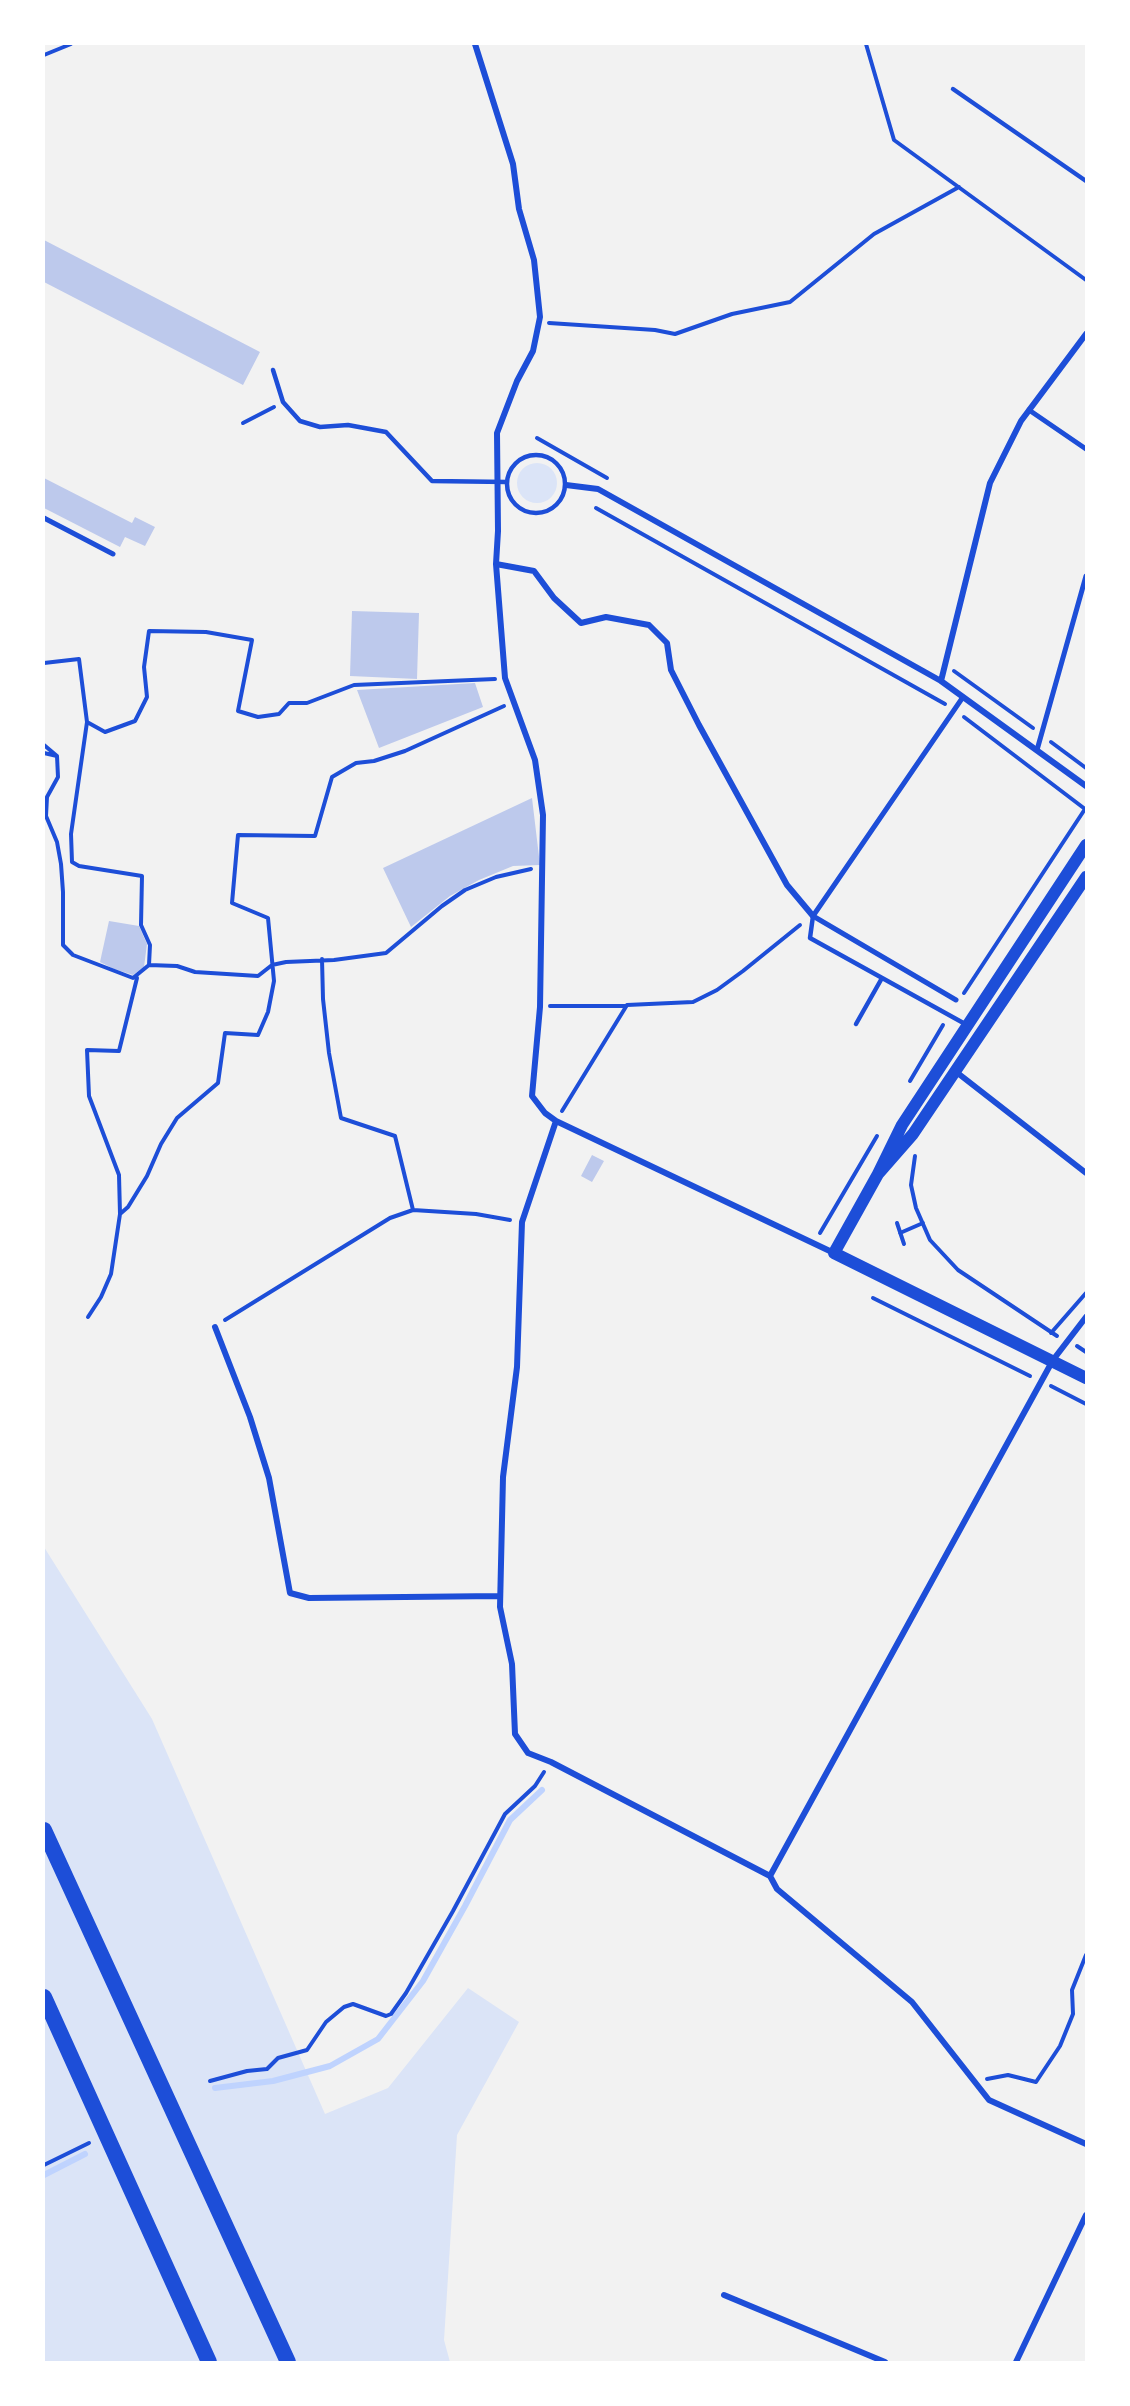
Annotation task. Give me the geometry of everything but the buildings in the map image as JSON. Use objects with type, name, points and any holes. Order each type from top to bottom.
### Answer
[{"type":"highway","points":[[44,1830],[288,2362]]},
{"type":"highway","points":[[44,1997],[209,2362]]},
{"type":"main road","points":[[1086,845],[902,1125],[834,1253],[1086,1378]]},
{"type":"main road","points":[[878,1174],[913,1134],[1086,877]]},
{"type":"street","points":[[475,44],[513,164],[519,209],[534,260],[539,322],[533,351],[497,433],[496,564],[505,678],[535,760],[541,788],[543,867],[540,1006],[532,1096],[545,1113],[556,1121],[834,1253]]},
{"type":"street","points":[[941,681],[990,483],[1021,421],[1086,334]]},
{"type":"street","points":[[1029,410],[1086,449]]},
{"type":"street","points":[[566,485],[598,489],[941,681],[1086,786]]},
{"type":"street","points":[[44,518],[113,554]]},
{"type":"street","points":[[496,564],[534,571],[554,598],[581,623],[606,617],[649,625],[667,643],[671,670],[787,885],[813,915],[956,1000]]},
{"type":"street","points":[[1037,750],[1086,576]]},
{"type":"street","points":[[813,915],[963,697]]},
{"type":"street","points":[[955,1071],[1086,1171]]},
{"type":"street","points":[[556,1121],[522,1221],[517,1367],[503,1477],[500,1607],[512,1664],[515,1734],[528,1753],[551,1762],[770,1876],[777,1889],[912,2002],[989,2100],[1086,2144]]},
{"type":"street","points":[[770,1876],[1041,1381],[1066,1341],[1086,1317]]},
{"type":"street","points":[[214,1327],[250,1417],[269,1478],[290,1593],[309,1598],[500,1596]]},
{"type":"street","points":[[1016,2362],[1086,2215]]},
{"type":"street","points":[[724,2295],[885,2362]]},
{"type":"lane","points":[[953,89],[1086,181]]},
{"type":"lane","points":[[273,370],[283,402],[300,421],[320,428],[348,425],[386,432],[432,481],[507,482]]},
{"type":"lane","points":[[538,454],[555,461],[565,476],[566,485],[560,502],[544,512],[535,513],[518,506],[512,499],[507,482],[509,472],[520,458],[538,454]]},
{"type":"lane","points":[[813,915],[810,938],[967,1026]]},
{"type":"lane","points":[[856,1024],[882,978]]},
{"type":"path","points":[[44,55],[71,44]]},
{"type":"path","points":[[866,44],[894,140],[1086,280]]},
{"type":"path","points":[[539,322],[655,330],[675,334],[732,314],[790,302],[874,234],[959,187]]},
{"type":"path","points":[[243,423],[283,402]]},
{"type":"path","points":[[596,508],[955,710],[1085,809],[949,1015],[908,1085]]},
{"type":"path","points":[[87,722],[105,732],[135,721],[147,697],[144,667],[149,631],[206,632],[252,640],[238,711],[258,717],[279,714],[289,703],[307,703],[354,685],[505,678]]},
{"type":"path","points":[[44,663],[79,659],[87,722],[71,834],[72,862],[80,866],[142,876],[141,925],[150,945],[149,965],[137,977],[119,1051],[87,1050],[89,1096],[119,1175],[120,1214],[111,1274],[101,1297],[88,1317]]},
{"type":"path","points":[[120,1214],[128,1207],[147,1176],[160,1144],[177,1118],[218,1083],[225,1033],[258,1035],[268,1012],[274,981],[267,918],[232,903],[238,835],[315,836],[332,777],[356,763],[375,761],[405,751],[513,702]]},
{"type":"path","points":[[44,745],[57,756],[58,777],[47,797],[46,816],[57,842],[61,864],[63,945],[73,956],[116,973],[137,977]]},
{"type":"path","points":[[44,753],[57,756]]},
{"type":"path","points":[[149,965],[177,966],[195,972],[258,976],[272,965],[386,953],[442,906],[465,890],[496,877],[543,867]]},
{"type":"path","points":[[540,1006],[693,1002],[717,990],[743,972],[813,915]]},
{"type":"path","points":[[322,959],[323,999],[329,1053],[341,1118],[395,1136],[413,1210]]},
{"type":"path","points":[[556,1121],[627,1005]]},
{"type":"path","points":[[814,1244],[879,1134]]},
{"type":"path","points":[[917,1151],[913,1161],[911,1185],[916,1208],[930,1240],[958,1270],[1051,1333],[1086,1352]]},
{"type":"path","points":[[214,1327],[390,1218],[413,1210],[476,1214],[522,1221]]},
{"type":"path","points":[[897,1223],[904,1244]]},
{"type":"path","points":[[900,1233],[923,1223]]},
{"type":"path","points":[[1051,1333],[1086,1293]]},
{"type":"path","points":[[873,1298],[1086,1404]]},
{"type":"path","points":[[210,2081],[247,2071],[267,2069],[278,2058],[307,2050],[326,2022],[344,2007],[353,2004],[377,2014],[386,2016],[391,2014],[406,1993],[453,1911],[505,1814],[535,1786],[551,1762]]},
{"type":"path","points":[[974,2081],[1008,2075],[1036,2082],[1059,2046],[1073,2014],[1072,1990],[1086,1955]]},
{"type":"path","points":[[44,2165],[89,2143]]},
{"type":"shaded area","points":[[537,463],[551,469],[557,483],[551,497],[537,503],[523,497],[517,483],[523,469]]},
{"type":"shaded area","points":[[44,1547],[152,1719],[325,2114],[388,2088],[468,1988],[519,2022],[457,2135],[444,2340],[450,2362],[44,2362]]},
{"type":"waterway","points":[[215,2088],[273,2081],[330,2066],[378,2039],[423,1981],[510,1820],[542,1790]]},
{"type":"waterway","points":[[44,2175],[85,2154]]}]
